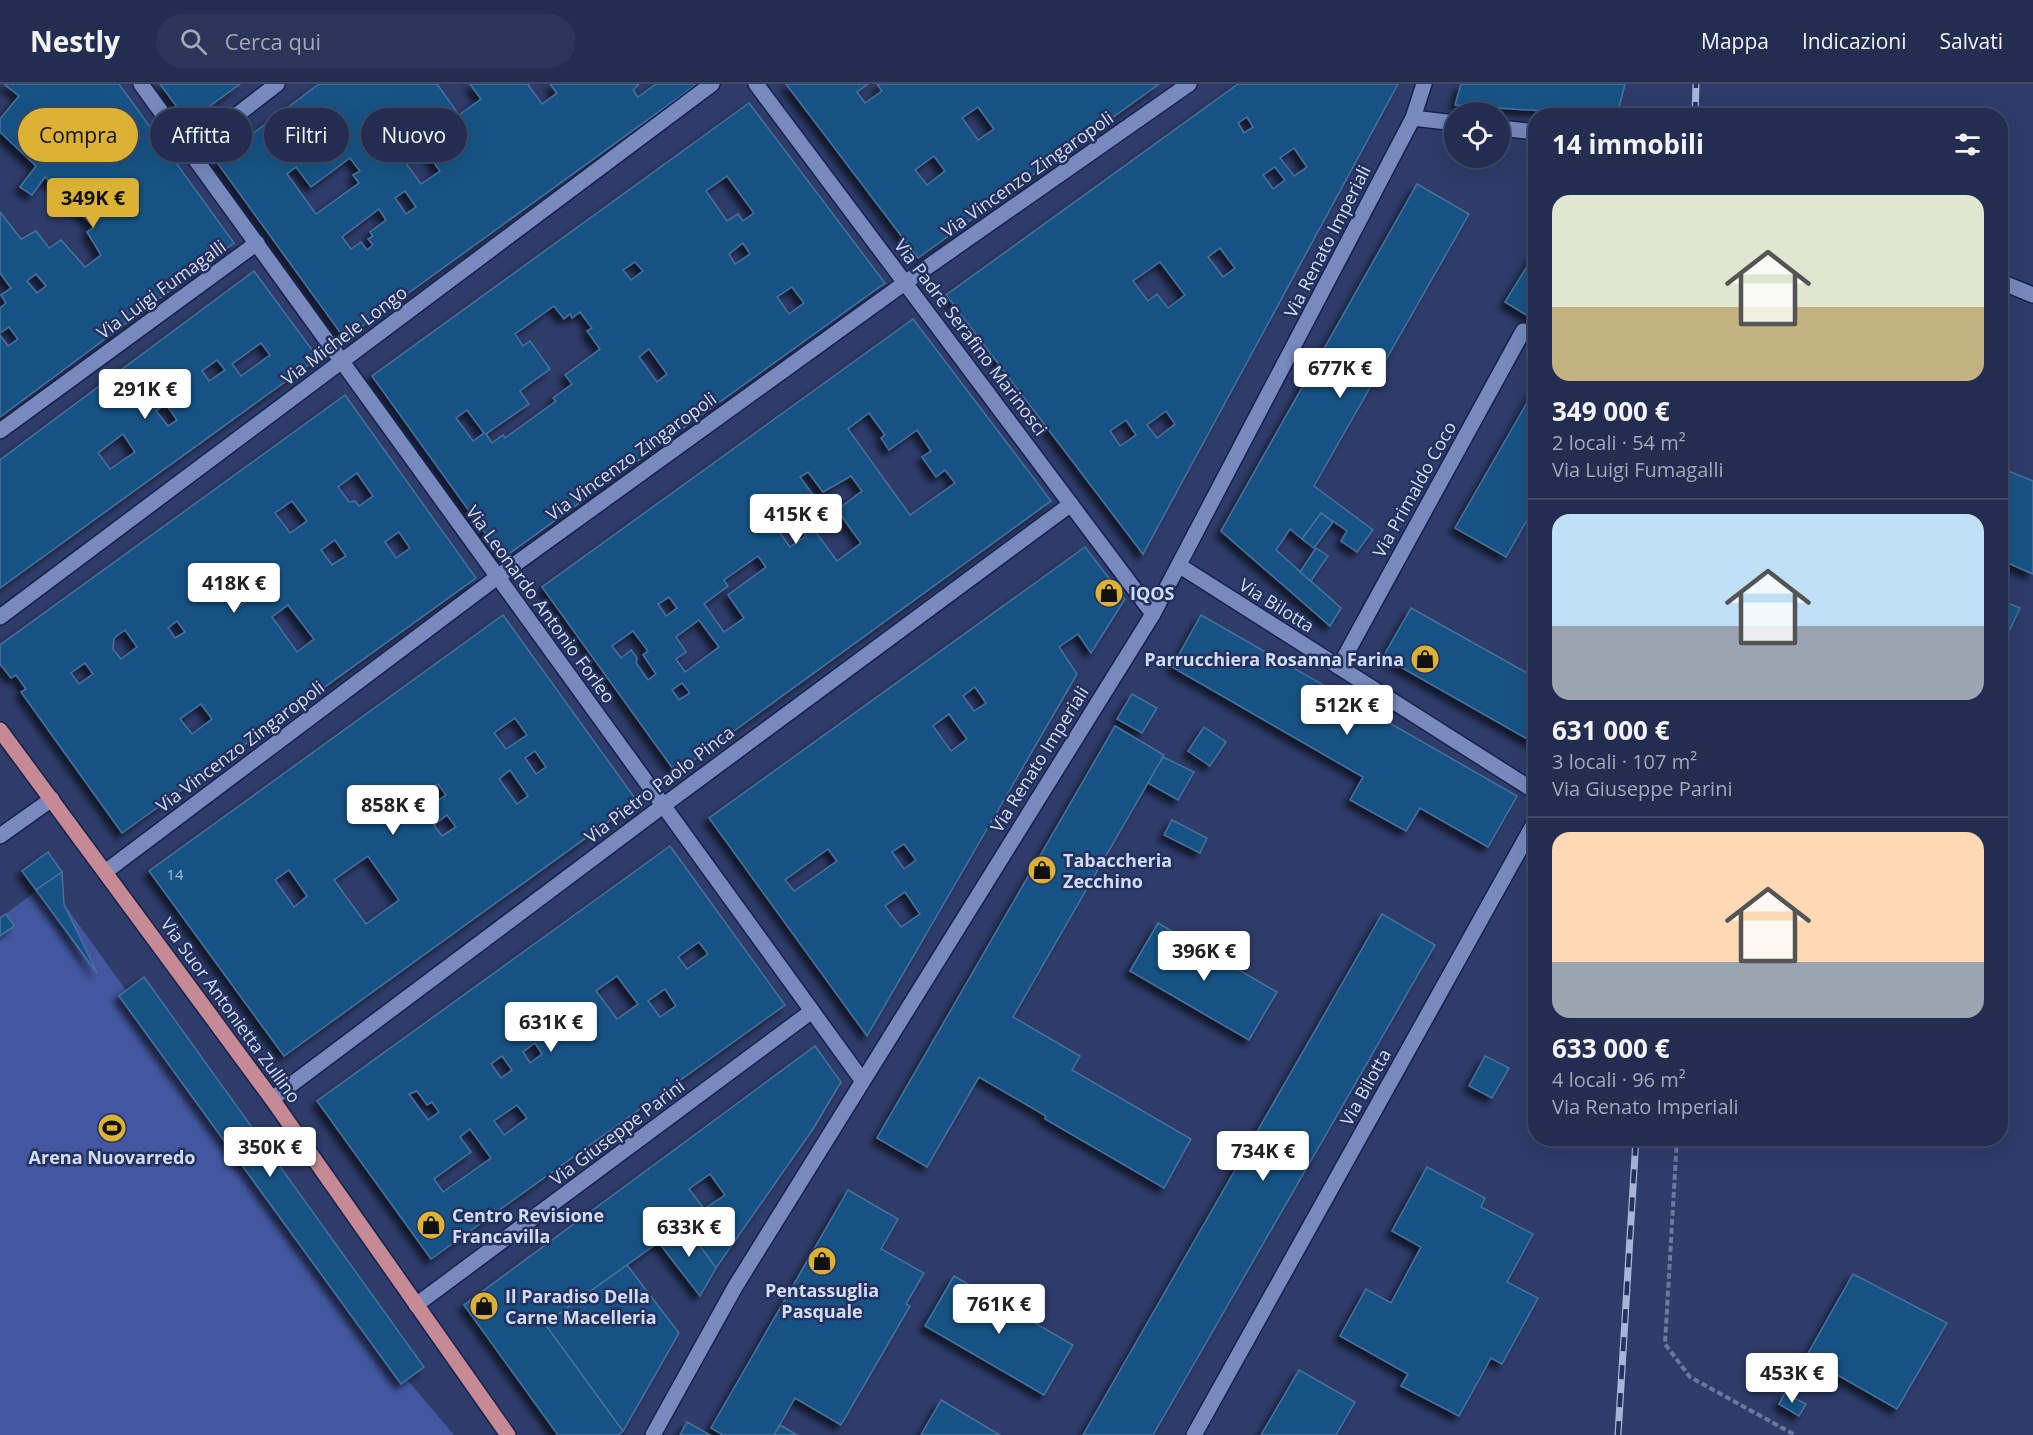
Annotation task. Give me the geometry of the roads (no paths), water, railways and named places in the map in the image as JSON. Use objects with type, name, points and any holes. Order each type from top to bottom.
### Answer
[{"type":"main road","name":"Via Suor Antonietta Zullino","points":[[0,730],[272,1099],[508,1435]]},
{"type":"street","name":"Via Leonardo Antonio Forleo","points":[[141,84],[159,108]]},
{"type":"street","points":[[246,108],[278,84]]},
{"type":"street","name":"Via Michele Longo","points":[[0,617],[712,84]]},
{"type":"street","name":"Via Padre Serafino Marinosci","points":[[756,84],[1153,614]]},
{"type":"street","name":"Via Vincenzo Zingaropoli","points":[[105,872],[496,578],[906,282],[1189,84]]},
{"type":"street","name":"Via Renato Imperiali","points":[[654,1435],[735,1287],[1153,614],[1413,118],[1424,84]]},
{"type":"street","points":[[1413,118],[1444,122]]},
{"type":"street","points":[[1510,129],[1528,131]]},
{"type":"street","name":"Via Leonardo Antonio Forleo","points":[[198,162],[343,360],[496,578],[664,804],[862,1080]]},
{"type":"street","name":"Via Luigi Fumagalli","points":[[0,431],[257,243]]},
{"type":"street","points":[[2008,285],[2033,295]]},
{"type":"street","name":"Via Primaldo Coco","points":[[1339,667],[1523,331]]},
{"type":"street","name":"Via Pietro Paolo Pinca","points":[[272,1099],[664,804],[1071,504]]},
{"type":"street","name":"Via Bilotta","points":[[1180,566],[1528,787]]},
{"type":"street","points":[[0,836],[52,799]]},
{"type":"street","name":"Via Bilotta","points":[[1194,1435],[1528,834]]},
{"type":"street","name":"Via Giuseppe Parini","points":[[416,1305],[812,1011]]},
{"type":"railway","points":[[1695,108],[1696,84]]},
{"type":"railway","points":[[1618,1435],[1636,1146]]},
{"type":"place","name":"IQOS","points":[[1109,593]]},
{"type":"place","name":"Parrucchiera Rosanna Farina","points":[[1425,659]]},
{"type":"place","name":"Tabaccheria Zecchino","points":[[1042,870]]},
{"type":"place","name":"Arena Nuovarredo","points":[[112,1128]]},
{"type":"place","name":"Centro Revisione Francavilla","points":[[431,1225]]},
{"type":"place","name":"Pentassuglia Pasquale","points":[[822,1261]]},
{"type":"place","name":"Il Paradiso Della Carne Macelleria","points":[[484,1306]]}]
